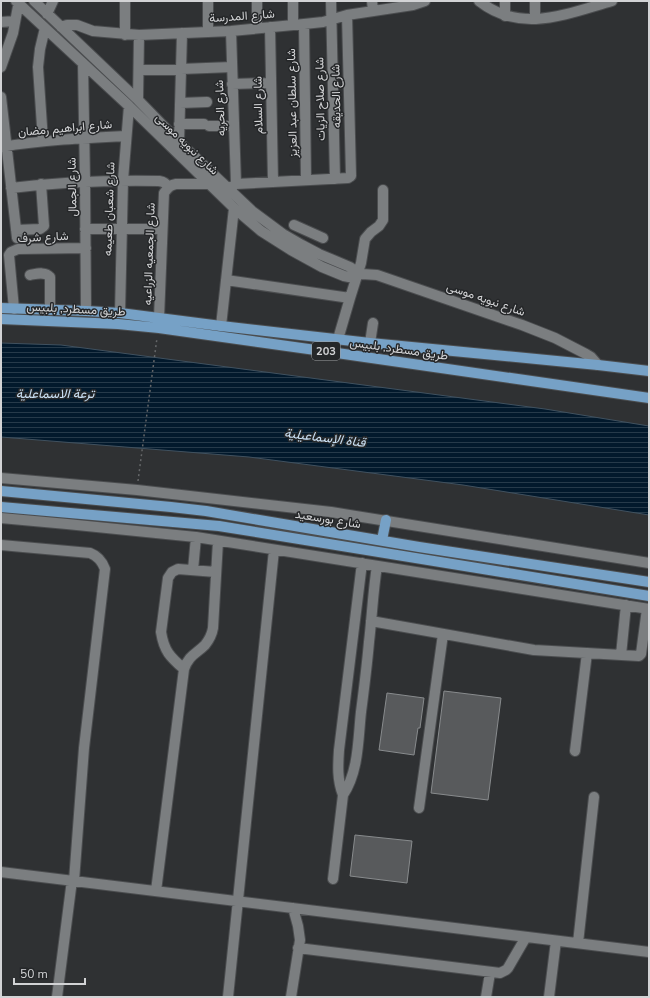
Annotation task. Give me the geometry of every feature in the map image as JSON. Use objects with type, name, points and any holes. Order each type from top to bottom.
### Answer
[{"type":"main road","name":"طريق مسطرد, بلبيس","points":[[1,308],[120,313],[370,343],[649,371]]},
{"type":"main road","name":"طريق مسطرد, بلبيس","points":[[1,319],[118,324],[159,328],[649,398]]},
{"type":"main road","name":"شارع بورسعيد","points":[[1,491],[206,511],[649,582]]},
{"type":"main road","name":"شارع بورسعيد","points":[[1,507],[219,526],[649,596]]},
{"type":"main road","points":[[382,540],[386,520]]},
{"type":"street","name":"شارع نبويه موسى","points":[[34,1],[138,100],[179,142],[232,186],[252,212],[283,234],[302,245],[350,267],[357,275]]},
{"type":"street","points":[[47,14],[52,1]]},
{"type":"street","points":[[125,1],[125,34]]},
{"type":"street","points":[[208,1],[208,32]]},
{"type":"street","points":[[257,1],[257,28]]},
{"type":"street","name":"شارع سلطان عبد العزيز","points":[[293,1],[298,25],[306,180]]},
{"type":"street","name":"شارع صلاح الزيات","points":[[331,1],[335,179]]},
{"type":"street","name":"شارع المدرسة","points":[[61,27],[67,24],[77,25],[94,31],[139,35],[230,31],[323,22],[372,6],[425,1]]},
{"type":"street","points":[[478,1],[487,8],[506,16],[535,20],[551,18],[612,1]]},
{"type":"street","points":[[505,1],[506,16]]},
{"type":"street","points":[[535,1],[535,20]]},
{"type":"street","name":"شارع نبويه موسى","points":[[18,2],[129,106],[234,208],[261,231],[291,250],[322,267],[344,276],[349,277],[370,274],[377,275],[522,325],[555,338],[586,354],[591,357],[598,366]]},
{"type":"street","points":[[2,63],[10,44],[18,2]]},
{"type":"street","name":"شارع الحديقه","points":[[335,179],[348,178],[351,176],[347,15]]},
{"type":"street","points":[[1,22],[15,21]]},
{"type":"street","name":"شارع السلام","points":[[270,27],[273,182]]},
{"type":"street","points":[[43,141],[38,67],[40,49],[45,28]]},
{"type":"street","name":"شارع الحريه","points":[[230,31],[234,126],[232,186]]},
{"type":"street","points":[[179,142],[182,33]]},
{"type":"street","points":[[138,100],[139,35]]},
{"type":"street","name":"شارع الجمال","points":[[83,63],[86,311]]},
{"type":"street","points":[[138,70],[232,67]]},
{"type":"street","points":[[232,84],[270,84]]},
{"type":"street","points":[[1,97],[4,146],[17,234],[40,229],[44,226],[41,184]]},
{"type":"street","points":[[180,103],[207,102]]},
{"type":"street","name":"شارع شعبان طعيمه","points":[[120,313],[122,180],[129,106]]},
{"type":"street","points":[[179,124],[234,126]]},
{"type":"street","name":"شارع ابراهيم رمضان","points":[[4,146],[43,141],[126,136]]},
{"type":"street","points":[[232,186],[273,182],[335,179]]},
{"type":"street","points":[[11,188],[41,184],[122,180],[163,181],[168,187],[176,184],[209,184]]},
{"type":"street","name":"شارع الجمعيه الزراعيه","points":[[159,318],[164,193],[168,187]]},
{"type":"street","points":[[338,339],[361,263],[365,239],[368,234],[379,226],[383,220],[383,190]]},
{"type":"street","points":[[221,326],[234,208]]},
{"type":"street","points":[[294,225],[323,238]]},
{"type":"street","points":[[85,229],[162,229]]},
{"type":"street","points":[[302,245],[309,232]]},
{"type":"street","name":"شارع شرف","points":[[14,309],[9,255],[11,252],[18,249],[86,248]]},
{"type":"street","points":[[30,275],[45,273],[50,277],[50,310]]},
{"type":"street","points":[[226,280],[350,298]]},
{"type":"street","points":[[370,343],[373,323]]},
{"type":"street","points":[[1,478],[137,490],[331,512],[649,563]]},
{"type":"street","points":[[1,518],[196,537],[648,609],[642,654],[639,656],[534,650],[371,621]]},
{"type":"street","points":[[193,570],[196,537]]},
{"type":"street","points":[[156,891],[184,669],[188,659],[204,646],[212,632],[218,541]]},
{"type":"street","points":[[1,545],[90,553],[101,560],[104,569],[84,748],[73,881],[57,997]]},
{"type":"street","points":[[228,997],[274,550]]},
{"type":"street","points":[[343,795],[340,787],[339,776],[339,750],[362,563]]},
{"type":"street","points":[[333,878],[343,795],[352,778],[355,765],[377,566]]},
{"type":"street","points":[[184,669],[171,658],[167,652],[161,632],[167,581],[169,575],[178,569],[216,572]]},
{"type":"street","points":[[621,655],[626,605]]},
{"type":"street","points":[[419,808],[442,634]]},
{"type":"street","points":[[353,640],[369,643]]},
{"type":"street","points":[[574,751],[587,653]]},
{"type":"street","points":[[578,943],[594,797]]},
{"type":"street","points":[[1,872],[649,952]]},
{"type":"street","points":[[291,997],[300,940],[299,931],[292,908]]},
{"type":"street","points":[[298,948],[500,973],[506,970],[526,937]]},
{"type":"street","points":[[549,997],[556,941]]},
{"type":"street","points":[[486,997],[490,972]]},
{"type":"path","points":[[137,490],[156,346]]},
{"type":"water","name":"ترعة الاسماعلية","points":[[1,343],[61,345],[545,409],[649,426],[649,515],[463,485],[249,457],[1,437]]},
{"type":"building","points":[[444,691],[501,698],[488,800],[431,793]]},
{"type":"building","points":[[387,693],[424,698],[420,728],[418,728],[414,755],[379,750]]},
{"type":"building","points":[[355,835],[412,841],[407,883],[350,876]]},
{"type":"water label","name":"قناة الإسماعيلية","points":[[325,437]]}]
